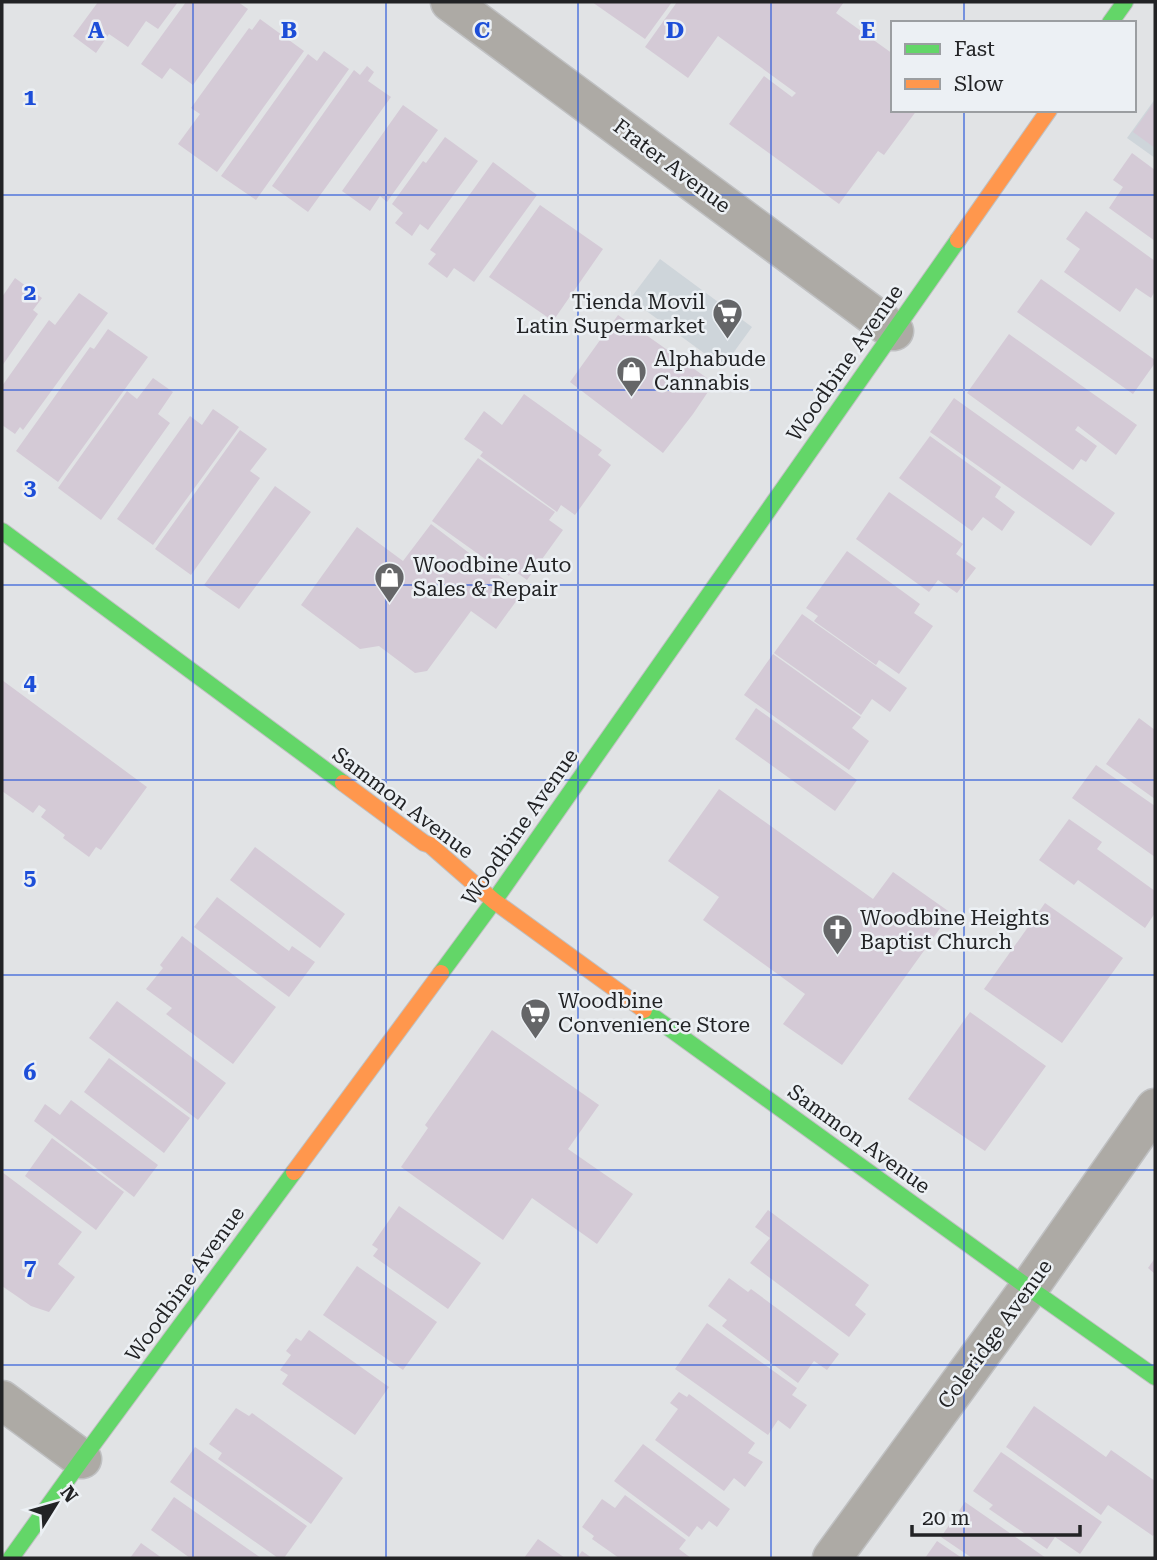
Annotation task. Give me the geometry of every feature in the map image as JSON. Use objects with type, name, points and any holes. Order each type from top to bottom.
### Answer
[{"type":"main road","points":[[1111,21],[1125,2]]},
{"type":"main road","name":"Woodbine Avenue","points":[[11,1558],[494,901],[1048,112]]},
{"type":"main road","name":"Sammon Avenue","points":[[2,531],[430,845],[494,901],[1155,1377]]},
{"type":"street","name":"Frater Avenue","points":[[450,2],[894,331]]},
{"type":"street","name":"Coleridge Avenue","points":[[832,1558],[1029,1288],[1155,1108]]},
{"type":"street","points":[[2,1400],[82,1459]]},
{"type":"shaded area","points":[[1155,99],[1155,158],[1127,138]]},
{"type":"shaded area","points":[[660,259],[752,327],[723,367],[630,299]]},
{"type":"building","points":[[98,2],[178,2],[158,29],[146,21],[128,47],[109,34],[96,53],[73,36]]},
{"type":"building","points":[[186,2],[238,2],[248,9],[193,85],[170,68],[162,79],[141,64]]},
{"type":"building","points":[[592,2],[672,2],[645,39]]},
{"type":"building","points":[[677,2],[844,2],[836,13],[891,53],[891,112],[916,112],[884,155],[878,151],[839,204],[729,124],[764,76],[792,97],[796,93],[718,36],[688,78],[645,47]]},
{"type":"building","points":[[260,19],[304,51],[217,172],[178,144],[200,114],[191,108],[249,28],[252,30]]},
{"type":"building","points":[[324,51],[349,69],[256,200],[221,176],[308,54],[317,61]]},
{"type":"building","points":[[367,66],[374,72],[368,81],[391,97],[308,212],[272,186],[354,70],[360,75]]},
{"type":"building","points":[[1155,101],[1155,148],[1133,132]]},
{"type":"building","points":[[403,105],[438,130],[387,202],[380,196],[370,211],[342,191]]},
{"type":"building","points":[[445,137],[478,161],[428,230],[420,224],[412,236],[395,223],[403,213],[392,204],[423,161],[426,163]]},
{"type":"building","points":[[1132,153],[1155,170],[1155,241],[1109,208],[1123,187],[1113,180]]},
{"type":"building","points":[[493,162],[537,195],[474,282],[454,268],[447,278],[428,264],[436,254],[430,250]]},
{"type":"building","points":[[540,205],[603,249],[553,321],[489,277]]},
{"type":"building","points":[[1086,211],[1155,261],[1155,291],[1151,298],[1136,288],[1120,312],[1064,272],[1080,249],[1066,239]]},
{"type":"building","points":[[15,278],[42,298],[33,310],[38,314],[2,366],[2,297]]},
{"type":"building","points":[[1041,279],[1155,360],[1133,394],[1017,312]]},
{"type":"building","points":[[79,293],[108,313],[23,430],[20,427],[15,434],[2,425],[2,386],[49,320],[55,325]]},
{"type":"building","points":[[618,315],[714,383],[663,453],[570,382]]},
{"type":"building","points":[[108,329],[148,357],[58,482],[16,451],[90,347],[94,349]]},
{"type":"building","points":[[1009,334],[1137,425],[1116,455],[1078,426],[1075,430],[1097,446],[1086,462],[1081,459],[1073,470],[967,393]]},
{"type":"building","points":[[153,378],[173,392],[158,414],[170,423],[101,520],[58,488],[127,391],[137,399]]},
{"type":"building","points":[[524,394],[602,450],[598,455],[611,465],[575,515],[561,505],[557,512],[480,456],[483,452],[464,439],[484,411],[502,425]]},
{"type":"building","points":[[954,398],[1115,513],[1091,546],[930,432]]},
{"type":"building","points":[[213,409],[239,427],[153,545],[117,519],[190,416],[202,425]]},
{"type":"building","points":[[240,430],[267,449],[250,471],[260,478],[191,575],[155,549]]},
{"type":"building","points":[[930,436],[1001,487],[995,497],[1015,512],[1002,531],[983,517],[972,531],[899,478]]},
{"type":"building","points":[[478,458],[555,512],[549,520],[563,530],[527,580],[513,570],[509,576],[432,521]]},
{"type":"building","points":[[275,486],[311,512],[239,609],[204,585]]},
{"type":"building","points":[[889,492],[963,544],[956,554],[976,568],[957,593],[938,580],[929,592],[856,539]]},
{"type":"building","points":[[431,524],[522,593],[496,629],[471,611],[427,671],[415,673],[379,646],[360,649],[301,605],[357,527],[403,561]]},
{"type":"building","points":[[847,551],[920,604],[914,613],[933,626],[899,674],[879,660],[876,665],[814,621],[818,616],[806,608]]},
{"type":"building","points":[[802,614],[907,688],[890,712],[872,699],[861,715],[774,653]]},
{"type":"building","points":[[773,654],[861,717],[852,728],[869,741],[849,770],[744,695]]},
{"type":"building","points":[[2,680],[147,787],[101,850],[96,847],[89,857],[41,817],[46,810],[39,805],[33,813],[2,791]]},
{"type":"building","points":[[756,708],[857,780],[835,811],[735,739]]},
{"type":"building","points":[[1139,718],[1155,730],[1155,799],[1106,764]]},
{"type":"building","points":[[1096,765],[1155,806],[1155,857],[1072,798]]},
{"type":"building","name":"Woodbine Heights Baptist Church","points":[[719,789],[873,899],[893,872],[951,913],[842,1065],[783,1024],[805,994],[703,920],[719,897],[668,861]]},
{"type":"building","points":[[1069,819],[1102,842],[1097,849],[1155,891],[1155,913],[1145,928],[1078,880],[1074,885],[1039,860]]},
{"type":"building","points":[[255,847],[345,914],[320,948],[230,880]]},
{"type":"building","points":[[217,897],[289,951],[292,946],[315,962],[289,997],[194,927]]},
{"type":"building","points":[[1045,903],[1123,958],[1062,1043],[984,989]]},
{"type":"building","points":[[182,936],[276,1007],[233,1064],[166,1014],[172,1008],[146,989],[163,968],[160,965]]},
{"type":"building","points":[[117,1001],[226,1083],[198,1120],[89,1038]]},
{"type":"building","points":[[970,1012],[1046,1066],[985,1151],[908,1099]]},
{"type":"building","points":[[492,1030],[599,1105],[568,1149],[633,1194],[597,1244],[532,1198],[503,1240],[401,1167],[428,1128],[425,1125]]},
{"type":"building","points":[[109,1058],[190,1118],[164,1153],[84,1092]]},
{"type":"building","points":[[71,1100],[158,1165],[134,1197],[34,1121],[45,1104],[60,1115]]},
{"type":"building","points":[[52,1138],[124,1192],[96,1230],[25,1176]]},
{"type":"building","points":[[2,1172],[82,1232],[58,1264],[75,1277],[49,1312],[31,1306],[2,1286]]},
{"type":"building","points":[[399,1206],[481,1263],[448,1309],[373,1256],[378,1249],[372,1245]]},
{"type":"building","points":[[768,1210],[869,1285],[855,1305],[866,1314],[849,1337],[750,1263],[770,1238],[755,1227]]},
{"type":"building","points":[[1155,1258],[1155,1274],[1148,1268]]},
{"type":"building","points":[[357,1266],[437,1322],[403,1370],[323,1315]]},
{"type":"building","points":[[729,1278],[748,1292],[751,1289],[839,1354],[827,1370],[814,1361],[798,1383],[722,1326],[727,1320],[708,1306]]},
{"type":"building","points":[[707,1323],[797,1388],[792,1395],[807,1405],[790,1429],[778,1420],[768,1435],[675,1369]]},
{"type":"building","points":[[309,1330],[389,1387],[355,1435],[282,1384],[288,1375],[280,1370],[291,1355],[286,1351],[296,1338],[301,1341]]},
{"type":"building","points":[[679,1392],[687,1397],[689,1394],[755,1443],[748,1453],[763,1462],[745,1487],[734,1478],[724,1491],[655,1440],[678,1409],[670,1403]]},
{"type":"building","points":[[1034,1406],[1106,1457],[1111,1450],[1155,1481],[1153,1536],[1108,1505],[1101,1515],[1006,1447]]},
{"type":"building","points":[[236,1408],[249,1416],[252,1413],[343,1478],[311,1524],[218,1459],[222,1453],[209,1444]]},
{"type":"building","points":[[643,1444],[730,1509],[717,1527],[709,1521],[702,1530],[697,1526],[689,1537],[614,1481]]},
{"type":"building","points":[[195,1447],[307,1526],[284,1558],[278,1558],[170,1482]]},
{"type":"building","points":[[1001,1452],[1102,1522],[1080,1554],[1055,1537],[1047,1549],[989,1509],[993,1505],[973,1491]]},
{"type":"building","points":[[625,1495],[686,1540],[679,1549],[691,1558],[619,1558],[592,1539],[594,1536],[582,1527],[602,1499],[615,1508]]},
{"type":"building","points":[[174,1497],[261,1558],[190,1558],[151,1530]]},
{"type":"building","points":[[965,1502],[1046,1558],[972,1558],[941,1537]]},
{"type":"building","points":[[538,1539],[565,1558],[524,1558]]},
{"type":"building","points":[[937,1541],[962,1558],[925,1558]]},
{"type":"building","points":[[141,1543],[162,1558],[130,1558]]},
{"type":"building","points":[[582,1551],[592,1558],[577,1558]]},
{"type":"traffic: fast","points":[[1111,21],[1125,2]]},
{"type":"traffic: fast","points":[[441,973],[958,240]]},
{"type":"traffic: fast","points":[[2,531],[343,783]]},
{"type":"traffic: fast","points":[[644,1010],[1155,1377]]},
{"type":"traffic: fast","points":[[11,1558],[294,1172]]},
{"type":"traffic: slow","points":[[958,240],[1048,112]]},
{"type":"traffic: slow","points":[[343,783],[430,845],[494,901],[644,1010]]},
{"type":"traffic: slow","points":[[294,1172],[441,973]]},
{"type":"place","name":"Tienda Movil Latin Supermarket","points":[[728,341]]},
{"type":"place","name":"Alphabude Cannabis","points":[[631,398]]},
{"type":"place","name":"Woodbine Auto Sales & Repair","points":[[390,604]]},
{"type":"place","name":"Woodbine Heights Baptist Church","points":[[837,957]]},
{"type":"place","name":"Woodbine Convenience Store","points":[[535,1040]]}]
